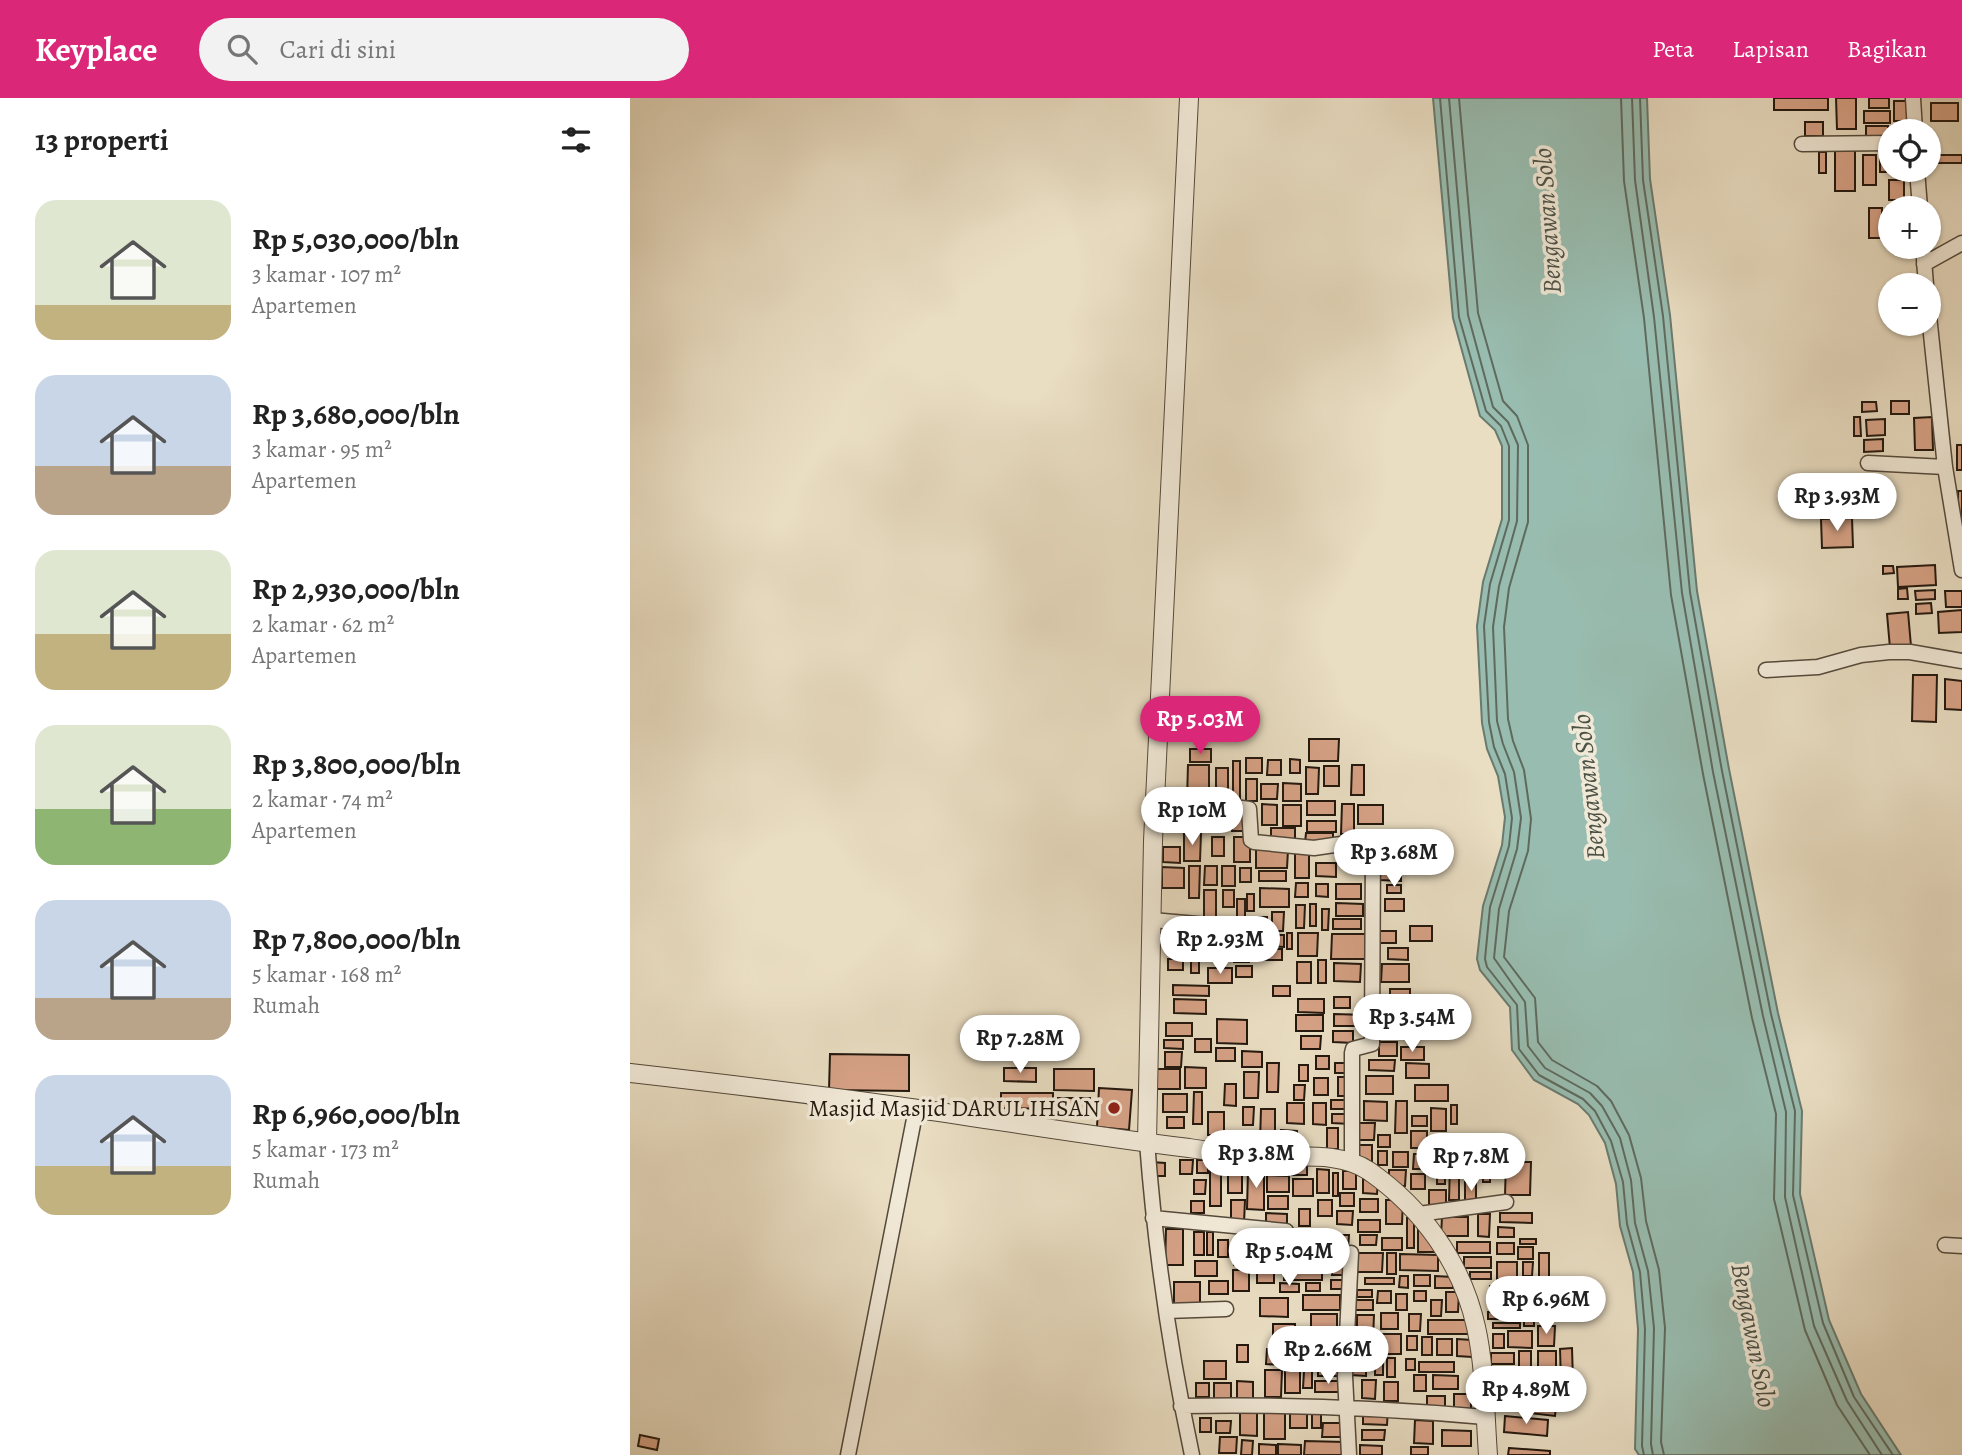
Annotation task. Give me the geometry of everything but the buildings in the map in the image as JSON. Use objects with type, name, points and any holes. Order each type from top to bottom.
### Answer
[{"type":"street","points":[[1189,98],[1155,796],[1147,1142],[1153,1218],[1166,1311],[1181,1406],[1192,1455]]},
{"type":"street","points":[[1913,98],[1914,119]]},
{"type":"street","points":[[1802,144],[1878,143]]},
{"type":"street","points":[[1924,264],[1962,243]]},
{"type":"street","points":[[1924,259],[1925,273]]},
{"type":"street","points":[[1931,336],[1945,467],[1955,488],[1962,565]]},
{"type":"street","points":[[1868,463],[1945,467]]},
{"type":"street","points":[[1766,670],[1818,667],[1889,652],[1910,652],[1962,661]]},
{"type":"street","points":[[1155,796],[1248,808],[1251,813],[1251,839],[1254,842],[1314,848],[1374,841],[1372,1044],[1352,1050],[1352,1162]]},
{"type":"street","points":[[1152,920],[1253,929]]},
{"type":"street","points":[[630,1073],[916,1109],[1242,1155],[1333,1158],[1352,1162],[1378,1178],[1419,1214],[1453,1264],[1470,1303],[1478,1339],[1488,1455]]},
{"type":"street","points":[[848,1455],[916,1109]]},
{"type":"street","points":[[1419,1214],[1506,1202]]},
{"type":"street","points":[[1153,1218],[1286,1231]]},
{"type":"street","points":[[1945,1245],[1962,1246]]},
{"type":"street","points":[[1349,1455],[1345,1406],[1345,1345],[1351,1253]]},
{"type":"street","points":[[1166,1311],[1226,1309]]},
{"type":"street","points":[[1181,1406],[1484,1408],[1509,1389],[1557,1379]]},
{"type":"water","name":"Bengawan Solo","points":[[1433,98],[1647,98],[1650,179],[1670,315],[1697,591],[1729,769],[1778,1013],[1802,1111],[1800,1194],[1829,1320],[1861,1394],[1901,1455],[1639,1455],[1635,1449],[1638,1329],[1633,1272],[1620,1226],[1616,1184],[1605,1143],[1589,1115],[1578,1104],[1534,1080],[1512,1050],[1510,1007],[1480,970],[1477,959],[1483,906],[1502,845],[1505,817],[1498,776],[1487,749],[1482,723],[1477,626],[1483,582],[1502,519],[1502,446],[1495,430],[1480,416],[1453,318]]},
{"type":"place","name":"Masjid Masjid DARUL IHSAN","points":[[1114,1108]]}]
